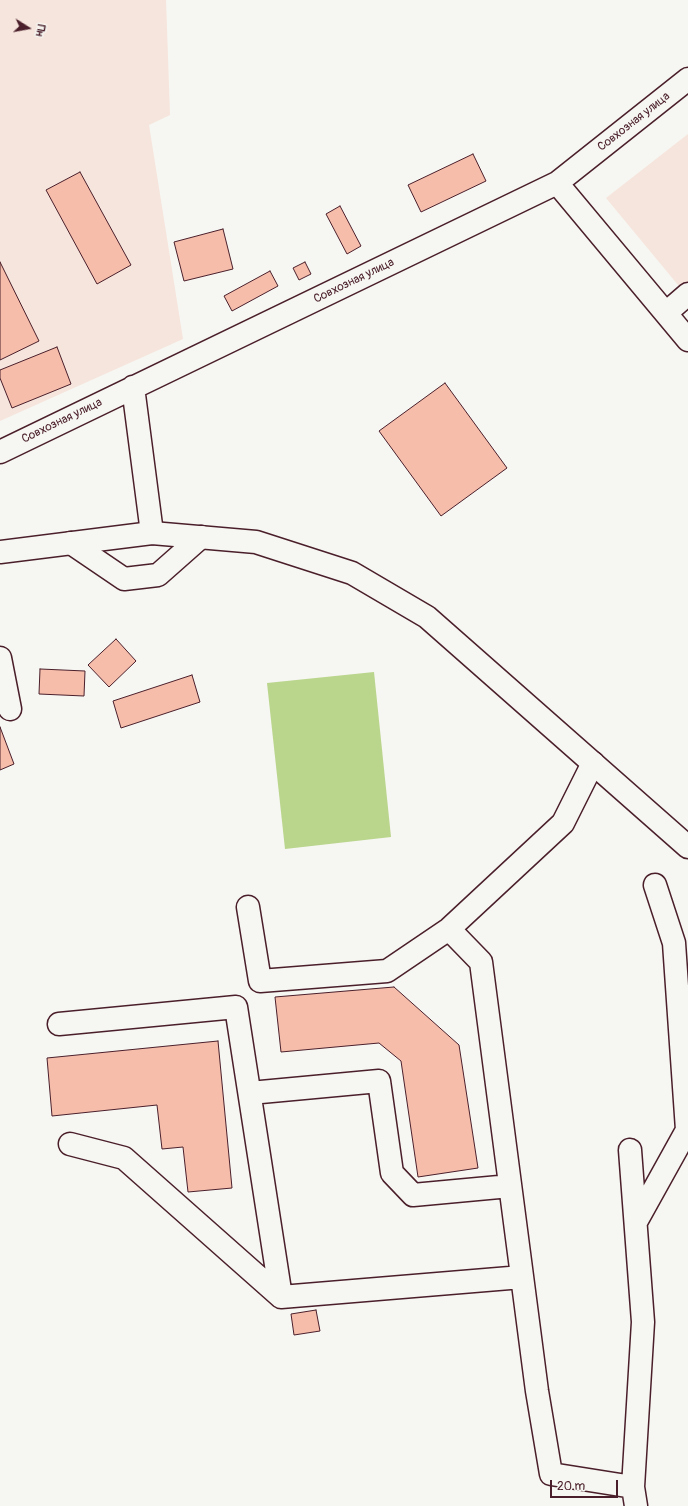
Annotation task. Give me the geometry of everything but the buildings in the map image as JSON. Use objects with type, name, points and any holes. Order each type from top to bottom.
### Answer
[{"type":"street","name":"Совхозная улица","points":[[0,452],[133,386],[557,183],[688,79]]},
{"type":"street","points":[[557,183],[688,340]]},
{"type":"street","points":[[666,313],[688,294]]},
{"type":"street","points":[[133,386],[152,533]]},
{"type":"street","points":[[0,552],[152,533],[256,542],[352,574],[426,617],[688,847]]},
{"type":"street","points":[[71,543],[124,579],[158,575],[201,537]]},
{"type":"street","points":[[0,658],[10,709]]},
{"type":"street","points":[[248,907],[260,981],[386,971],[449,929],[563,823],[593,763]]},
{"type":"street","points":[[636,1222],[687,1130],[674,944],[655,886]]},
{"type":"street","points":[[449,929],[481,962],[537,1391],[551,1474],[634,1497],[643,1322],[630,1150]]},
{"type":"street","points":[[59,1024],[236,1007],[281,1298]]},
{"type":"street","points":[[250,1093],[379,1081],[392,1173],[412,1195],[510,1186]]},
{"type":"street","points":[[70,1144],[124,1158],[281,1298],[522,1277]]},
{"type":"shaded area","points":[[0,0],[166,0],[170,115],[149,125],[183,339],[0,421]]},
{"type":"shaded area","points":[[688,134],[688,297],[606,198]]},
{"type":"green space","points":[[374,672],[391,837],[285,849],[267,683]]}]
